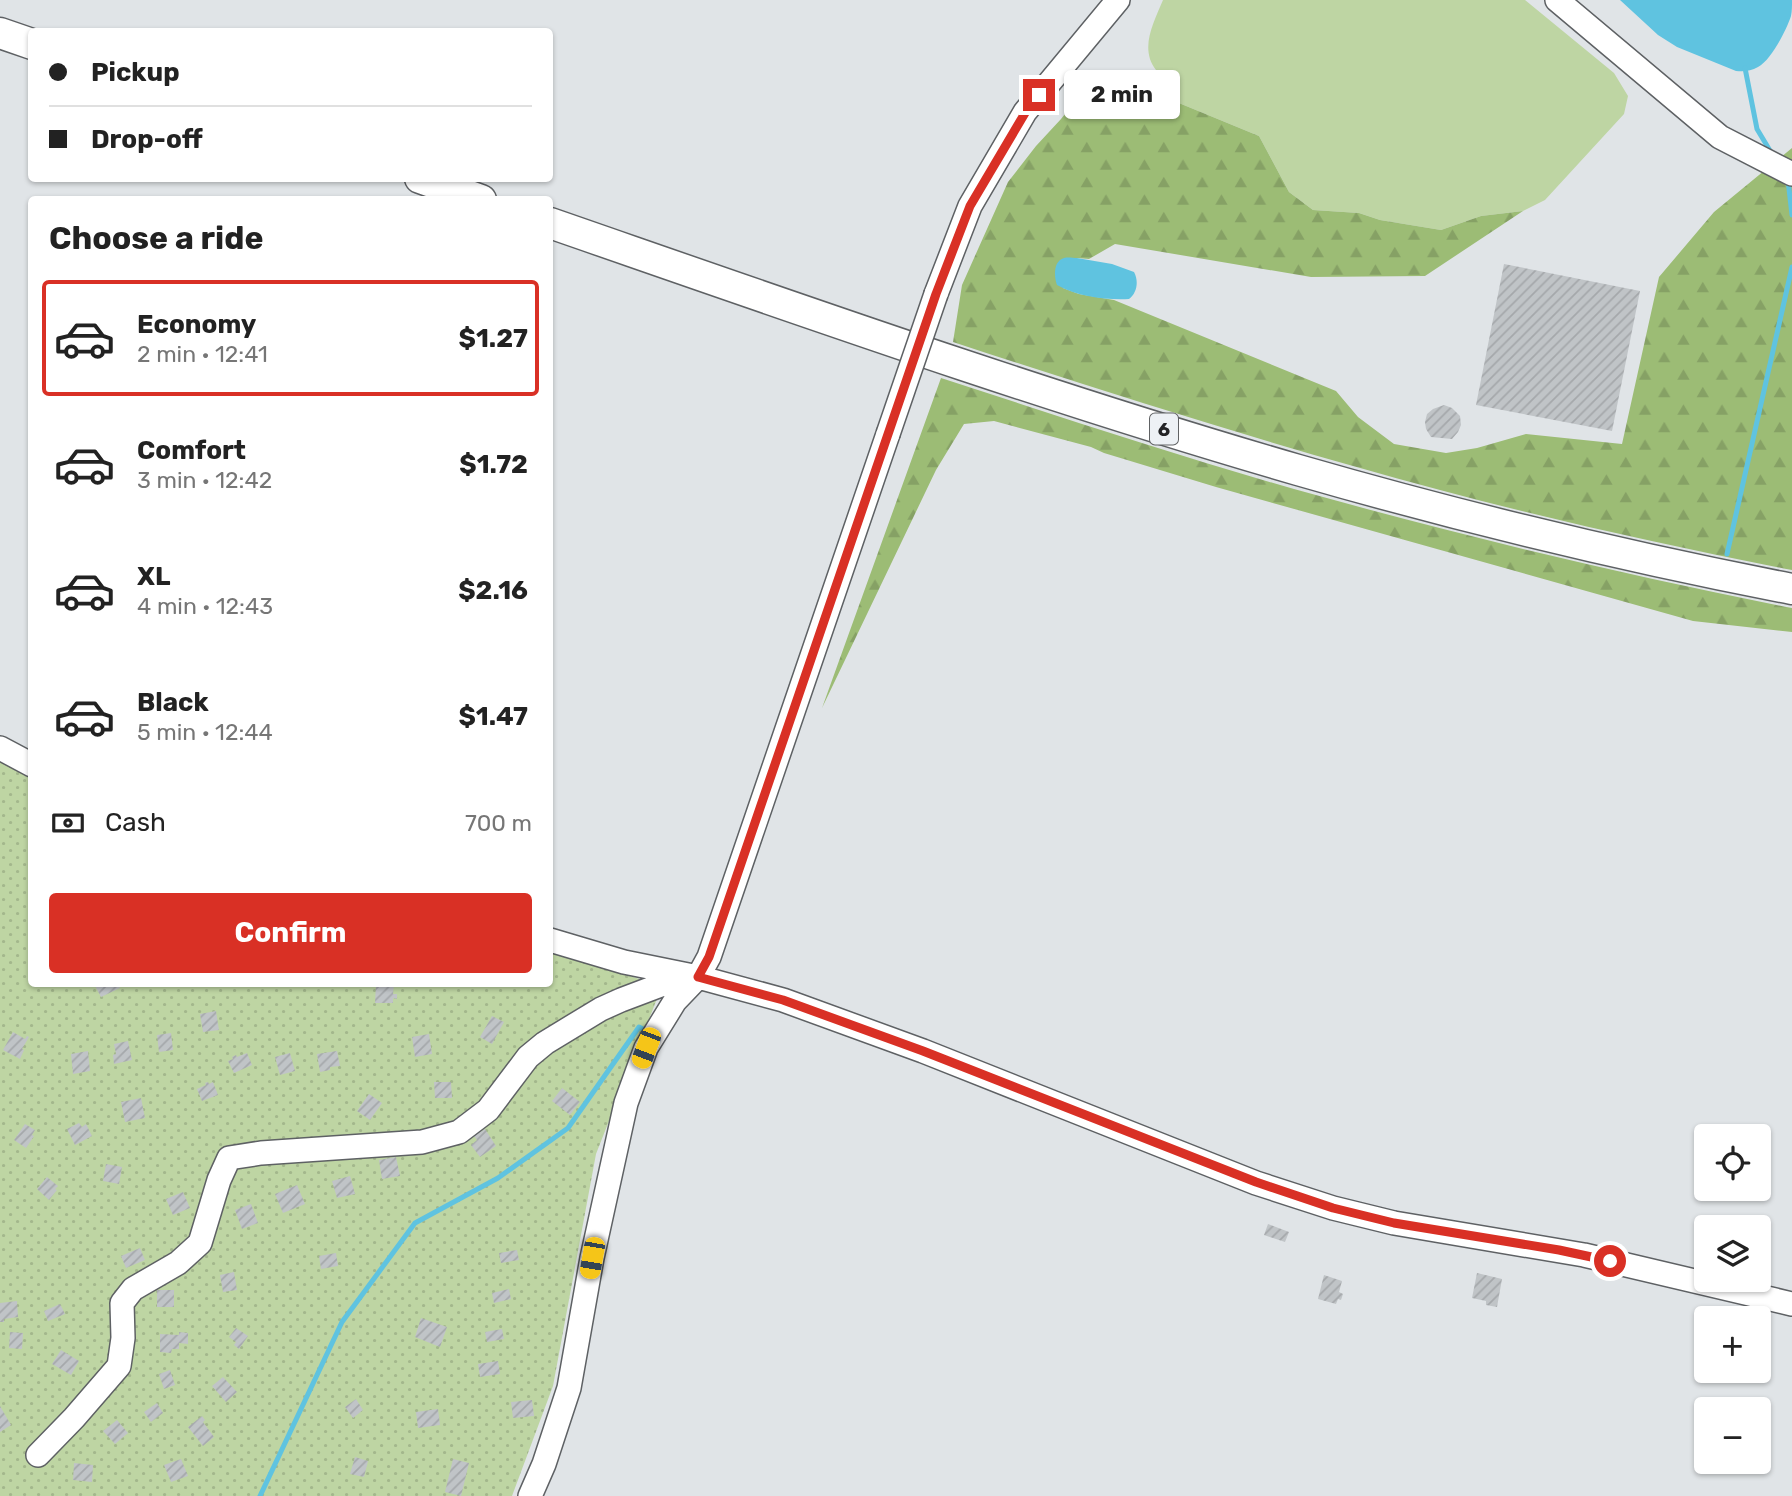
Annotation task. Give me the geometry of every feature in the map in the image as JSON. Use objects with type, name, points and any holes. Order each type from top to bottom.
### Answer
[{"type":"main road","points":[[0,33],[28,43]]},
{"type":"main road","points":[[431,182],[470,196]]},
{"type":"main road","name":"6","points":[[553,224],[971,368],[1297,470],[1438,509],[1601,549],[1792,589]]},
{"type":"street","points":[[530,1496],[544,1464],[569,1388],[592,1258],[626,1103],[646,1048],[675,1001],[698,977],[713,946],[936,294],[970,206],[1025,113],[1118,0]]},
{"type":"street","points":[[1557,0],[1720,137],[1792,174]]},
{"type":"street","points":[[0,748],[28,763]]},
{"type":"street","points":[[553,941],[624,962],[698,977],[783,1000],[923,1051],[1256,1182],[1333,1208],[1394,1223],[1584,1255],[1792,1304]]},
{"type":"street","points":[[38,1455],[119,1366],[123,1338],[122,1303],[133,1289],[178,1263],[200,1243],[219,1180],[229,1158],[261,1153],[422,1142],[459,1132],[488,1110],[528,1057],[545,1043],[621,1000],[666,983],[698,977]]},
{"type":"green space","points":[[1163,0],[1525,0],[1614,73],[1628,96],[1624,114],[1545,200],[1523,211],[1481,216],[1441,230],[1380,220],[1359,213],[1313,210],[1289,192],[1259,136],[1174,101],[1154,88],[1156,70],[1151,62],[1148,44]]},
{"type":"green space","points":[[1156,70],[1154,88],[1174,101],[1259,136],[1289,192],[1313,210],[1359,213],[1380,220],[1441,230],[1481,216],[1523,211],[1425,276],[1311,277],[1115,244],[1089,259],[1077,258],[1063,288],[1079,294],[1114,300],[1336,391],[1358,417],[1394,444],[1446,453],[1477,448],[1526,434],[1622,444],[1659,277],[1714,212],[1792,148],[1792,570],[1615,533],[1440,490],[1195,419],[953,342],[962,285],[1008,182],[1092,80]]},
{"type":"green space","points":[[941,378],[1205,463],[1356,506],[1604,568],[1792,608],[1792,632],[1693,621],[1216,487],[1091,447],[994,421],[964,424],[936,470],[822,708]]},
{"type":"green space","points":[[0,758],[28,776],[28,987],[553,987],[553,952],[662,986],[596,1154],[553,1386],[512,1496],[0,1496]]},
{"type":"water","points":[[1620,0],[1792,0],[1792,8],[1786,29],[1768,58],[1755,68],[1736,71],[1677,47],[1658,35]]},
{"type":"water","points":[[1064,258],[1112,264],[1134,272],[1137,283],[1134,294],[1129,299],[1101,298],[1083,295],[1057,285],[1055,274],[1058,262]]},
{"type":"building","points":[[1504,264],[1640,291],[1612,431],[1476,405]]},
{"type":"building","points":[[1444,405],[1460,416],[1461,425],[1452,439],[1431,437],[1426,429],[1427,414]]},
{"type":"building","points":[[96,987],[120,987],[120,988],[101,997]]},
{"type":"building","points":[[376,987],[394,987],[393,994],[397,994],[397,999],[393,998],[393,1003],[375,1003]]},
{"type":"building","points":[[216,1011],[219,1030],[203,1032],[200,1014]]},
{"type":"building","points":[[492,1016],[504,1022],[492,1044],[480,1037]]},
{"type":"building","points":[[13,1032],[25,1039],[29,1037],[20,1059],[3,1050]]},
{"type":"building","points":[[171,1033],[173,1050],[159,1052],[157,1035]]},
{"type":"building","points":[[429,1034],[432,1054],[415,1057],[412,1037]]},
{"type":"building","points":[[128,1041],[132,1060],[114,1064],[114,1044]]},
{"type":"building","points":[[88,1051],[90,1071],[73,1074],[71,1054]]},
{"type":"building","points":[[337,1051],[340,1066],[320,1072],[317,1054]]},
{"type":"building","points":[[247,1053],[252,1065],[234,1073],[228,1061],[236,1055],[237,1057]]},
{"type":"building","points":[[290,1053],[295,1071],[280,1075],[275,1057]]},
{"type":"building","points":[[213,1082],[218,1095],[202,1101],[197,1089]]},
{"type":"building","points":[[434,1082],[451,1082],[452,1098],[435,1098]]},
{"type":"building","points":[[562,1088],[580,1102],[570,1115],[552,1101]]},
{"type":"building","points":[[369,1094],[382,1103],[370,1120],[357,1111]]},
{"type":"building","points":[[141,1098],[145,1118],[125,1122],[121,1102]]},
{"type":"building","points":[[79,1123],[82,1127],[86,1124],[92,1136],[75,1145],[67,1129]]},
{"type":"building","points":[[25,1124],[35,1130],[26,1148],[14,1140]]},
{"type":"building","points":[[485,1129],[496,1146],[480,1157],[471,1145],[477,1140],[474,1136]]},
{"type":"building","points":[[396,1157],[400,1176],[382,1179],[379,1160]]},
{"type":"building","points":[[106,1164],[122,1167],[119,1184],[103,1181]]},
{"type":"building","points":[[350,1176],[355,1194],[337,1198],[332,1181]]},
{"type":"building","points":[[47,1177],[58,1186],[49,1200],[37,1189]]},
{"type":"building","points":[[297,1185],[305,1204],[283,1213],[275,1194]]},
{"type":"building","points":[[183,1192],[190,1208],[173,1215],[166,1199]]},
{"type":"building","points":[[251,1204],[258,1223],[242,1229],[235,1210]]},
{"type":"building","points":[[1268,1224],[1289,1232],[1285,1242],[1264,1235]]},
{"type":"building","points":[[140,1248],[145,1260],[126,1268],[121,1256]]},
{"type":"building","points":[[517,1250],[519,1260],[501,1263],[499,1253]]},
{"type":"building","points":[[336,1253],[338,1266],[321,1269],[319,1256]]},
{"type":"building","points":[[234,1272],[237,1290],[223,1292],[220,1275]]},
{"type":"building","points":[[1477,1273],[1502,1279],[1497,1307],[1472,1298]]},
{"type":"building","points":[[1324,1275],[1342,1281],[1339,1292],[1343,1294],[1336,1304],[1318,1299]]},
{"type":"building","points":[[509,1289],[511,1299],[494,1303],[492,1293]]},
{"type":"building","points":[[157,1290],[174,1290],[174,1307],[157,1307]]},
{"type":"building","points":[[17,1301],[18,1317],[0,1322],[0,1303]]},
{"type":"building","points":[[60,1304],[65,1314],[48,1321],[44,1311]]},
{"type":"building","points":[[421,1318],[447,1327],[440,1347],[415,1337]]},
{"type":"building","points":[[236,1328],[248,1336],[239,1349],[234,1345],[236,1342],[229,1337]]},
{"type":"building","points":[[502,1329],[504,1339],[487,1342],[485,1332]]},
{"type":"building","points":[[10,1332],[23,1333],[22,1349],[9,1348]]},
{"type":"building","points":[[179,1332],[188,1333],[188,1344],[179,1343],[179,1349],[172,1349],[171,1353],[160,1352],[160,1334],[179,1335]]},
{"type":"building","points":[[61,1350],[79,1361],[71,1375],[52,1364]]},
{"type":"building","points":[[498,1361],[500,1374],[480,1377],[478,1364]]},
{"type":"building","points":[[170,1370],[175,1385],[164,1389],[159,1374]]},
{"type":"building","points":[[223,1377],[237,1392],[226,1402],[212,1386]]},
{"type":"building","points":[[356,1399],[363,1410],[353,1418],[345,1407]]},
{"type":"building","points":[[532,1400],[534,1416],[513,1418],[511,1402]]},
{"type":"building","points":[[157,1403],[163,1413],[151,1422],[144,1412]]},
{"type":"building","points":[[0,1406],[11,1425],[0,1432]]},
{"type":"building","points":[[438,1409],[440,1425],[418,1428],[416,1412]]},
{"type":"building","points":[[202,1416],[205,1420],[203,1422],[214,1437],[203,1446],[188,1427]]},
{"type":"building","points":[[117,1420],[128,1433],[115,1444],[103,1431]]},
{"type":"building","points":[[355,1457],[368,1461],[364,1477],[350,1474]]},
{"type":"building","points":[[181,1459],[188,1476],[171,1482],[164,1465]]},
{"type":"building","points":[[453,1459],[469,1463],[461,1496],[445,1492]]},
{"type":"building","points":[[74,1463],[93,1465],[92,1482],[73,1480]]},
{"type":"waterway","points":[[1745,68],[1757,129],[1772,154]]},
{"type":"waterway","points":[[1788,180],[1792,215]]},
{"type":"waterway","points":[[1727,554],[1792,267]]},
{"type":"waterway","points":[[260,1496],[342,1322],[415,1223],[498,1178],[568,1128],[639,1027],[649,1032]]},
{"type":"route","points":[[1039,95],[1025,113],[970,206],[936,294],[709,957],[698,977],[783,1000],[923,1051],[1256,1182],[1333,1208],[1394,1223],[1610,1261]]}]
